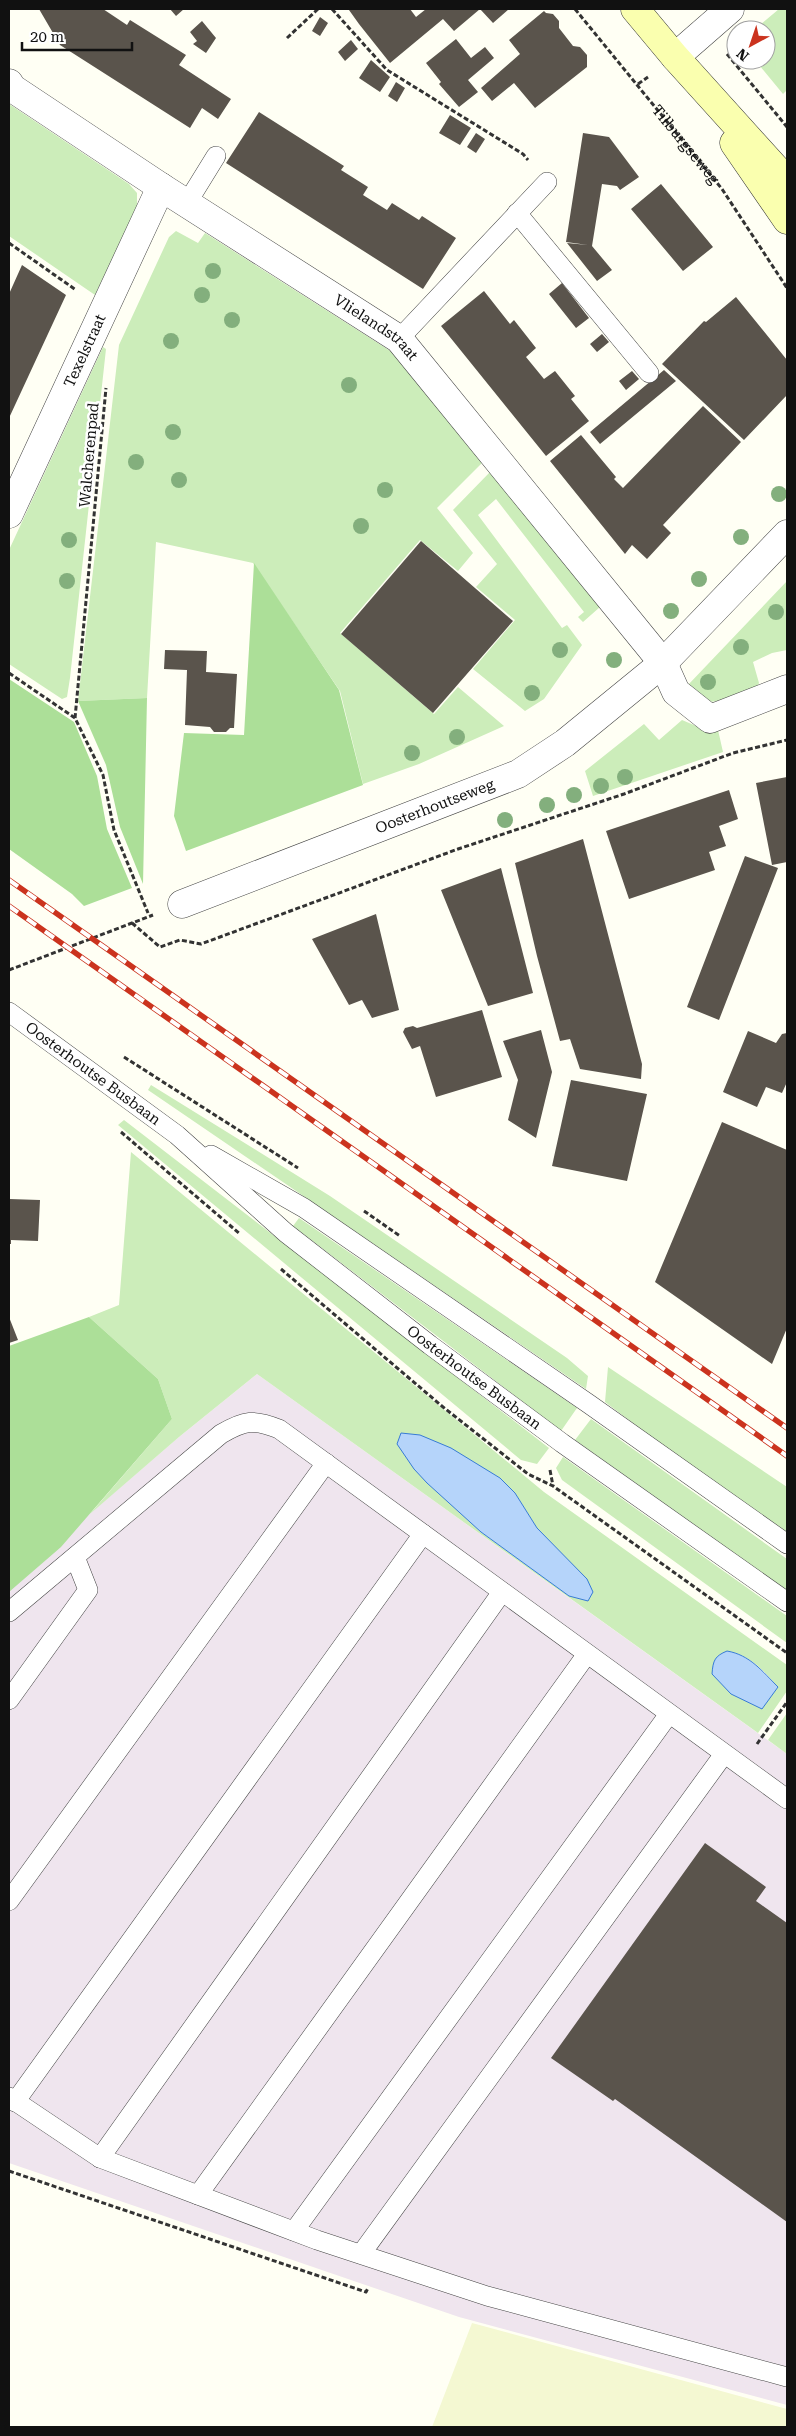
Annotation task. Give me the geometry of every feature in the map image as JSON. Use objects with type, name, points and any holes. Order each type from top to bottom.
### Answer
[{"type":"main road","points":[[635,9],[675,57],[787,181]]},
{"type":"main road","points":[[675,57],[787,220]]},
{"type":"street","points":[[675,57],[730,9]]},
{"type":"street","name":"Vlielandstraat","points":[[9,83],[12,88],[161,187],[399,339],[663,663]]},
{"type":"street","name":"Texelstraat","points":[[9,514],[161,187]]},
{"type":"street","name":"Oosterhoutseweg","points":[[182,904],[518,774],[565,744],[663,663],[787,534]]},
{"type":"street","points":[[663,663],[676,692],[710,719],[787,689]]},
{"type":"lane","points":[[187,203],[216,156]]},
{"type":"lane","points":[[399,339],[547,182]]},
{"type":"lane","points":[[517,213],[649,373]]},
{"type":"lane","name":"Oosterhoutse Busbaan","points":[[9,1012],[177,1136],[286,1233],[430,1345],[562,1443],[787,1602]]},
{"type":"lane","name":"Oosterhoutse Busbaan","points":[[177,1136],[304,1208],[589,1404],[787,1544]]},
{"type":"lane","points":[[9,1612],[221,1434],[240,1423],[259,1422],[279,1429],[326,1462],[787,1799]]},
{"type":"lane","points":[[9,1901],[326,1462]]},
{"type":"lane","points":[[423,1534],[12,2099],[100,2158],[294,2231],[487,2296],[787,2377]]},
{"type":"lane","points":[[9,1700],[88,1590],[75,1557]]},
{"type":"lane","points":[[100,2158],[502,1592]]},
{"type":"lane","points":[[198,2195],[587,1654]]},
{"type":"lane","points":[[294,2231],[669,1714]]},
{"type":"lane","points":[[361,2254],[724,1754]]},
{"type":"path","points":[[288,38],[318,9]]},
{"type":"path","points":[[332,9],[387,70],[522,154],[547,182]]},
{"type":"path","name":"Tilburgseweg","points":[[575,9],[722,189],[787,288]]},
{"type":"path","points":[[706,29],[787,127]]},
{"type":"path","points":[[9,243],[104,309]]},
{"type":"path","name":"Walcherenpad","points":[[75,718],[106,386]]},
{"type":"path","points":[[9,673],[75,718],[103,775],[114,830],[150,917]]},
{"type":"path","points":[[9,970],[132,923],[160,946],[180,940],[201,944],[458,849],[624,794],[733,753],[787,740]]},
{"type":"path","points":[[553,1486],[787,1653]]},
{"type":"path","points":[[763,1736],[787,1702]]},
{"type":"path","points":[[9,2170],[366,2292],[369,2286]]},
{"type":"shaded area","points":[[257,1374],[787,1754],[787,2405],[459,2317],[9,2163],[9,1583],[179,1437]]},
{"type":"green space","points":[[779,9],[787,9],[787,90],[783,94],[763,70],[776,70],[776,20],[766,20]]},
{"type":"green space","points":[[9,104],[129,184],[137,193],[137,206],[95,295],[9,236]]},
{"type":"green space","points":[[176,231],[198,243],[205,233],[392,352],[400,359],[483,462],[437,508],[473,553],[458,571],[420,540],[340,633],[434,714],[458,687],[504,726],[419,764],[363,784],[340,691],[253,563],[156,542],[147,698],[78,701],[119,345],[169,237]]},
{"type":"green space","points":[[103,347],[106,349],[70,678],[67,697],[62,699],[9,664],[9,550]]},
{"type":"green space","points":[[490,472],[600,607],[583,622],[578,617],[584,612],[496,499],[478,515],[562,628],[567,625],[582,645],[544,699],[525,711],[473,669],[515,620],[476,587],[497,564],[453,510]]},
{"type":"green space","points":[[254,563],[339,690],[363,785],[186,851],[174,816],[184,733],[244,735]]},
{"type":"green space","points":[[787,581],[787,650],[772,653],[753,662],[759,683],[757,687],[718,701],[709,702],[687,686]]},
{"type":"green space","points":[[9,679],[74,722],[97,776],[107,829],[132,888],[84,906],[72,894],[9,849]]},
{"type":"green space","points":[[147,698],[143,884],[120,827],[106,765],[78,701]]},
{"type":"green space","points":[[682,720],[708,731],[718,730],[723,752],[593,796],[585,771],[644,724],[659,740]]},
{"type":"green space","points":[[151,1085],[330,1196],[567,1358],[588,1376],[586,1389],[148,1090]]},
{"type":"green space","points":[[124,1120],[549,1448],[537,1464],[521,1460],[118,1125]]},
{"type":"green space","points":[[131,1152],[544,1492],[787,1665],[787,1691],[758,1733],[257,1374],[179,1437],[90,1514],[172,1419],[158,1379],[89,1317],[119,1305]],"holes":[[[414,1469],[484,1469],[500,1478],[515,1493],[537,1528],[569,1563],[569,1596],[481,1532]],[[727,1651],[749,1660],[761,1669],[778,1687]]]},
{"type":"green space","points":[[299,1218],[577,1408],[561,1431],[293,1226]]},
{"type":"green space","points":[[89,1317],[158,1379],[172,1419],[61,1547],[9,1592],[9,1346]]},
{"type":"green space","points":[[608,1367],[787,1487],[787,1532],[658,1442],[605,1402]]},
{"type":"green space","points":[[591,1419],[787,1559],[787,1591],[575,1440]]},
{"type":"green space","points":[[563,1457],[787,1616],[787,1643],[562,1480],[556,1468]]},
{"type":"green space","points":[[787,1713],[787,1754],[768,1740]]},
{"type":"green space","points":[[472,2323],[787,2409],[787,2427],[432,2427]]},
{"type":"water","points":[[401,1433],[420,1435],[451,1448],[500,1478],[515,1493],[537,1528],[587,1579],[593,1592],[588,1601],[569,1596],[481,1532],[414,1469],[397,1444]]},
{"type":"water","points":[[727,1651],[749,1660],[778,1687],[762,1709],[731,1694],[712,1674],[715,1659]]},
{"type":"building","points":[[39,9],[103,9],[127,25],[130,20],[186,55],[179,65],[231,99],[218,119],[202,108],[190,128],[60,45]]},
{"type":"building","points":[[170,9],[184,9],[176,16]]},
{"type":"building","points":[[350,9],[410,9],[416,17],[426,9],[480,9],[454,31],[443,19],[390,63],[359,24]]},
{"type":"building","points":[[480,9],[509,9],[493,23]]},
{"type":"building","points":[[544,11],[553,14],[559,21],[559,28],[573,46],[580,47],[587,55],[587,67],[535,108],[514,83],[492,101],[481,88],[520,54],[509,40]]},
{"type":"building","points":[[320,17],[328,23],[320,36],[312,31]]},
{"type":"building","points":[[202,21],[216,38],[206,53],[193,44],[197,41],[190,32]]},
{"type":"building","points":[[456,39],[471,58],[485,47],[494,58],[468,80],[478,92],[459,107],[439,84],[441,82],[426,63]]},
{"type":"building","points":[[351,40],[358,49],[345,61],[338,52]]},
{"type":"building","points":[[371,60],[390,77],[380,92],[359,78]]},
{"type":"building","points":[[396,82],[405,88],[397,102],[388,96]]},
{"type":"building","points":[[259,112],[344,166],[341,170],[368,187],[363,195],[387,210],[392,203],[419,220],[422,216],[456,238],[423,289],[226,163]]},
{"type":"building","points":[[450,115],[471,128],[460,145],[439,133]]},
{"type":"building","points":[[476,133],[485,139],[476,153],[467,147]]},
{"type":"building","points":[[583,133],[609,137],[639,177],[620,190],[617,186],[602,184],[592,246],[612,270],[597,281],[567,243],[588,245],[566,242]]},
{"type":"building","points":[[661,184],[713,247],[683,271],[631,209]]},
{"type":"building","points":[[22,265],[66,295],[9,418],[9,294]]},
{"type":"building","points":[[562,283],[589,318],[576,328],[549,294]]},
{"type":"building","points":[[484,291],[510,324],[514,320],[536,348],[526,357],[544,379],[555,371],[575,396],[571,399],[589,421],[546,456],[441,326]]},
{"type":"building","points":[[736,297],[787,360],[787,395],[744,440],[662,364],[704,321],[706,322]]},
{"type":"building","points":[[602,334],[609,342],[597,352],[590,344]]},
{"type":"building","points":[[664,370],[676,381],[600,444],[590,432]]},
{"type":"building","points":[[632,371],[639,379],[626,390],[619,381]]},
{"type":"building","points":[[703,406],[741,442],[663,525],[671,533],[647,559],[632,545],[625,554],[550,461],[581,435],[623,488]]},
{"type":"building","points":[[421,541],[513,621],[433,713],[341,634]]},
{"type":"building","points":[[165,650],[207,651],[206,672],[237,674],[234,728],[230,728],[226,732],[214,732],[210,727],[185,725],[187,670],[164,669]]},
{"type":"building","points":[[787,777],[787,862],[772,865],[756,783]]},
{"type":"building","points":[[729,790],[738,819],[719,826],[726,846],[709,852],[715,870],[629,899],[606,831]]},
{"type":"building","points":[[583,839],[642,1064],[641,1079],[580,1069],[570,1039],[560,1041],[537,956],[515,863]]},
{"type":"building","points":[[745,856],[778,868],[719,1020],[687,1007]]},
{"type":"building","points":[[501,868],[533,993],[488,1006],[441,890]]},
{"type":"building","points":[[376,914],[399,1010],[372,1018],[362,1000],[349,1005],[312,939]]},
{"type":"building","points":[[482,1010],[502,1077],[436,1097],[420,1046],[412,1049],[403,1032],[405,1028],[413,1026],[417,1028]]},
{"type":"building","points":[[541,1030],[552,1072],[536,1138],[508,1120],[518,1080],[503,1041]]},
{"type":"building","points":[[748,1031],[776,1043],[782,1034],[787,1033],[787,1082],[782,1093],[766,1087],[757,1107],[723,1092]]},
{"type":"building","points":[[571,1080],[647,1094],[627,1181],[552,1166]]},
{"type":"building","points":[[722,1122],[787,1150],[787,1328],[772,1364],[655,1282]]},
{"type":"building","points":[[9,1199],[40,1200],[38,1241],[11,1240],[11,1244],[9,1244]]},
{"type":"building","points":[[9,1317],[18,1340],[9,1343]]},
{"type":"building","points":[[705,1843],[766,1887],[756,1901],[787,1923],[787,2222],[615,2099],[613,2101],[551,2058]]},
{"type":"railway","points":[[9,880],[787,1428]]},
{"type":"railway","points":[[9,906],[787,1456]]}]
